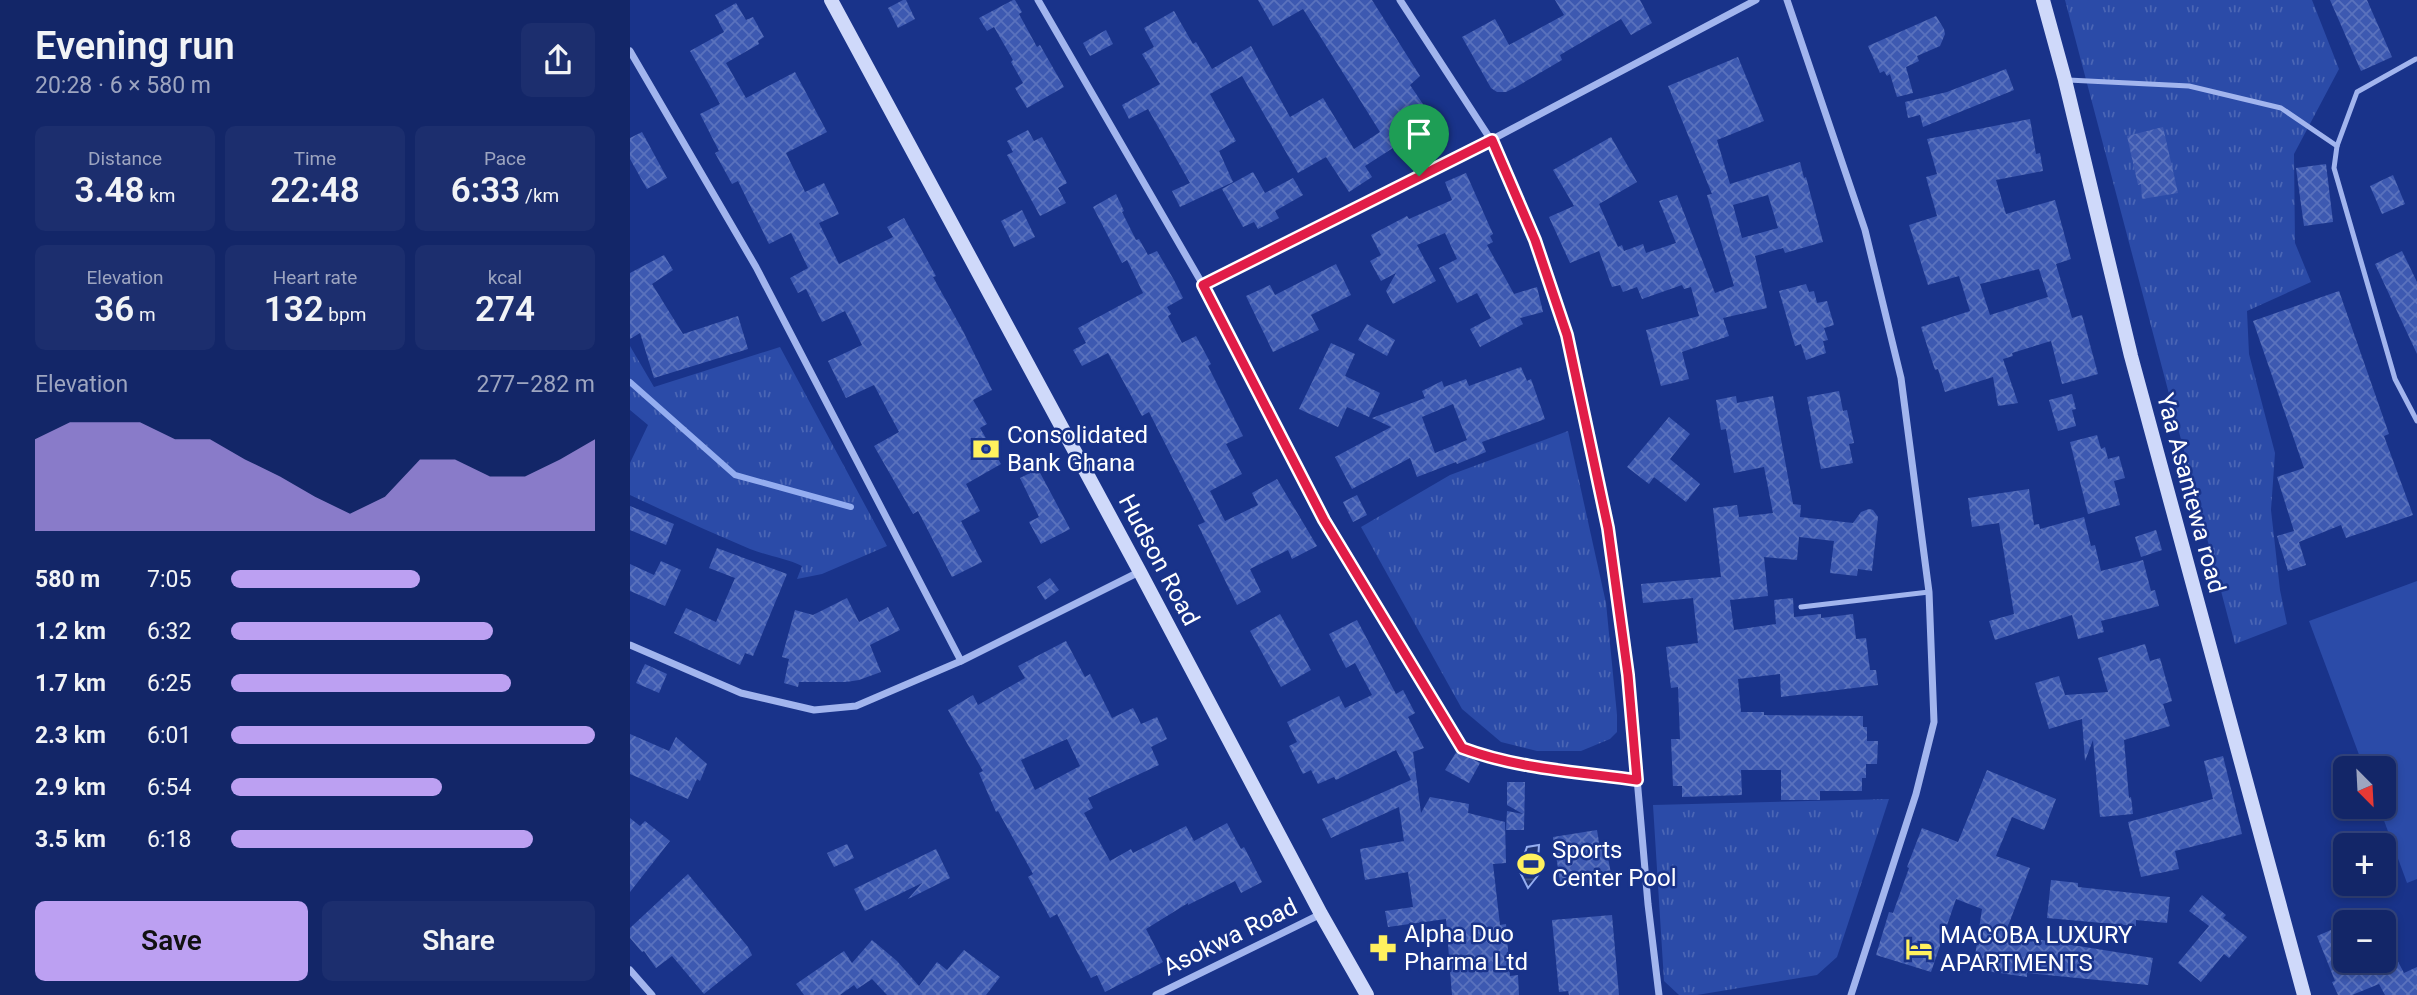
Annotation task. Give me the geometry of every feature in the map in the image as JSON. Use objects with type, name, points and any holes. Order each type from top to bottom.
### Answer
[{"type":"street","name":"Hudson Road","points":[[831,0],[1367,995]]},
{"type":"street","points":[[1038,0],[1203,285],[1324,520],[1462,748],[1511,763],[1637,780]]},
{"type":"street","points":[[1400,0],[1492,140],[1535,240],[1567,335],[1608,528],[1628,675],[1659,995]]},
{"type":"street","points":[[1203,285],[1492,140],[1756,0]]},
{"type":"street","points":[[1787,0],[1865,230],[1895,351],[1901,378],[1929,592],[1934,722],[1916,794],[1851,995]]},
{"type":"street","name":"Yaa Asantewa road","points":[[2043,0],[2065,80],[2131,356],[2304,995]]},
{"type":"street","points":[[630,51],[756,267],[961,661]]},
{"type":"street","points":[[630,645],[741,693],[814,710],[856,706],[961,661],[1140,572]]},
{"type":"street","name":"Asokwa Road","points":[[1156,995],[1321,914]]},
{"type":"street","points":[[630,970],[652,995]]},
{"type":"lane","points":[[2416,59],[2357,92],[2337,146],[2334,168],[2395,379],[2417,421]]},
{"type":"lane","points":[[2065,80],[2189,86],[2281,108],[2337,146]]},
{"type":"lane","points":[[1801,607],[1929,592]]},
{"type":"green space","points":[[2065,0],[2312,0],[2339,69],[2294,154],[2295,243],[2311,282],[2247,311],[2249,354],[2275,453],[2271,510],[2280,590],[2287,624],[2235,644]]},
{"type":"green space","points":[[630,346],[654,387],[780,347],[887,546],[822,574],[797,579],[802,566],[750,549],[630,495],[630,463],[648,425],[630,410]]},
{"type":"green space","points":[[1568,431],[1606,603],[1617,732],[1610,739],[1581,751],[1537,751],[1501,742],[1462,709],[1361,527],[1450,475]]},
{"type":"green space","points":[[2417,581],[2417,879],[2407,883],[2396,853],[2396,833],[2389,833],[2383,819],[2396,819],[2396,756],[2360,756],[2309,621]]},
{"type":"green space","points":[[1889,799],[1837,957],[1817,975],[1697,995],[1679,995],[1664,981],[1653,805]]},
{"type":"shaded area","name":"Sports Center Pool","points":[[1539,845],[1538,859],[1543,869],[1528,888],[1519,870],[1527,847]]},
{"type":"building","points":[[906,0],[915,19],[898,28],[888,8]]},
{"type":"building","points":[[1013,0],[1022,12],[1019,14],[1037,47],[1040,45],[1064,87],[1027,108],[1015,88],[1023,83],[1011,62],[1013,60],[994,27],[987,31],[979,18]]},
{"type":"building","points":[[1258,0],[1372,0],[1420,76],[1410,85],[1433,119],[1430,124],[1365,166],[1372,177],[1349,192],[1326,157],[1298,173],[1242,76],[1210,94],[1236,141],[1219,151],[1233,182],[1180,207],[1172,191],[1190,183],[1148,109],[1129,119],[1122,105],[1160,84],[1142,54],[1154,47],[1144,28],[1174,11],[1193,44],[1196,42],[1212,69],[1251,46],[1290,117],[1323,98],[1354,149],[1380,132],[1303,9],[1273,26]]},
{"type":"building","points":[[1555,0],[1640,0],[1652,23],[1631,35],[1621,19],[1560,55],[1562,60],[1516,87],[1506,92],[1497,92],[1491,88],[1462,37],[1495,19],[1509,45],[1564,15]]},
{"type":"building","points":[[2330,0],[2367,0],[2392,57],[2361,71]]},
{"type":"building","points":[[736,3],[746,20],[753,17],[764,37],[758,41],[759,44],[726,63],[746,98],[795,72],[827,132],[786,153],[805,192],[824,183],[839,214],[819,223],[839,264],[893,237],[887,227],[904,218],[992,390],[973,400],[987,424],[980,428],[1001,464],[966,484],[980,511],[961,521],[982,562],[952,577],[918,511],[913,514],[874,446],[899,432],[874,385],[846,398],[828,361],[862,345],[845,311],[822,322],[806,289],[798,293],[790,278],[808,268],[791,233],[769,244],[738,181],[732,184],[715,153],[719,151],[700,114],[720,104],[690,51],[724,32],[715,15]]},
{"type":"building","points":[[1936,16],[1945,34],[1940,46],[1917,56],[1919,61],[1906,67],[1913,93],[1897,97],[1890,74],[1887,76],[1884,71],[1880,73],[1868,46]]},
{"type":"building","points":[[1106,30],[1113,44],[1090,56],[1083,43]]},
{"type":"building","points":[[1738,57],[1764,121],[1717,140],[1730,184],[1800,162],[1823,242],[1785,253],[1783,248],[1755,256],[1767,308],[1723,318],[1729,336],[1682,352],[1689,379],[1661,386],[1646,330],[1699,316],[1691,287],[1684,289],[1682,285],[1642,299],[1637,287],[1623,292],[1620,285],[1612,287],[1599,251],[1570,263],[1549,217],[1574,206],[1553,170],[1611,137],[1637,182],[1599,204],[1618,247],[1622,245],[1624,251],[1643,244],[1646,253],[1676,243],[1659,201],[1677,195],[1715,293],[1734,286],[1707,195],[1712,194],[1668,86]],"holes":[[[1768,195],[1778,228],[1742,238],[1733,205]]]},
{"type":"building","points":[[2006,69],[2014,90],[1923,127],[1920,115],[1908,118],[1905,102],[1947,92]]},
{"type":"building","points":[[2030,119],[2036,154],[2040,153],[2043,171],[1996,180],[2006,214],[2055,200],[2071,259],[2056,264],[2072,318],[2082,315],[2098,374],[2062,384],[2051,341],[2012,353],[2013,356],[2003,359],[2018,403],[1998,406],[1993,377],[1945,392],[1921,327],[1970,311],[1959,276],[1928,285],[1909,225],[1937,216],[1926,177],[1937,174],[1927,139]],"holes":[[[2039,269],[2048,297],[1990,315],[1980,284]]]},
{"type":"building","points":[[2163,127],[2178,193],[2142,199],[2141,184],[2138,185],[2127,136]]},
{"type":"building","points":[[1028,130],[1034,141],[1042,137],[1067,183],[1058,188],[1066,203],[1040,216],[1007,155],[1013,152],[1007,141]]},
{"type":"building","points":[[642,132],[667,178],[647,189],[630,159],[630,138]]},
{"type":"building","points":[[2326,164],[2333,222],[2304,226],[2296,168]]},
{"type":"building","points":[[1253,172],[1265,193],[1293,178],[1303,195],[1275,211],[1279,218],[1258,229],[1254,222],[1243,227],[1222,189]]},
{"type":"building","points":[[1466,173],[1493,234],[1490,236],[1493,242],[1487,245],[1514,294],[1537,287],[1543,312],[1520,318],[1523,324],[1480,347],[1470,329],[1491,318],[1477,293],[1457,303],[1439,268],[1457,259],[1445,233],[1417,245],[1436,281],[1393,304],[1386,291],[1396,273],[1381,281],[1370,261],[1381,255],[1371,235],[1407,216],[1409,219],[1452,200],[1445,182]]},
{"type":"building","points":[[2393,175],[2405,204],[2382,214],[2370,186]]},
{"type":"building","points":[[1116,194],[1136,240],[1139,239],[1148,255],[1157,251],[1174,280],[1183,298],[1167,307],[1171,314],[1168,316],[1182,343],[1196,336],[1243,436],[1226,444],[1242,474],[1210,491],[1225,521],[1258,505],[1252,493],[1277,479],[1317,546],[1292,559],[1288,550],[1250,569],[1261,592],[1237,605],[1198,525],[1205,522],[1149,412],[1142,416],[1108,353],[1082,366],[1073,350],[1086,343],[1078,328],[1143,293],[1127,260],[1122,263],[1093,207]]},
{"type":"building","points":[[1022,210],[1035,237],[1014,247],[1001,221]]},
{"type":"building","points":[[2402,251],[2417,282],[2417,354],[2375,264]]},
{"type":"building","points":[[664,255],[673,270],[652,284],[683,334],[738,316],[748,349],[654,378],[640,333],[630,339],[630,273]]},
{"type":"building","points":[[1336,264],[1351,295],[1311,315],[1319,330],[1273,352],[1246,296],[1270,285],[1275,295]]},
{"type":"building","points":[[1806,284],[1809,292],[1814,291],[1817,303],[1827,301],[1834,325],[1824,328],[1828,340],[1823,341],[1826,353],[1806,360],[1801,344],[1795,346],[1779,291]]},
{"type":"building","points":[[2339,291],[2389,434],[2384,436],[2413,515],[2346,538],[2341,525],[2299,542],[2306,565],[2288,571],[2277,536],[2294,531],[2277,477],[2304,468],[2253,321]]},
{"type":"building","points":[[1367,324],[1395,340],[1387,356],[1358,340]]},
{"type":"building","points":[[1331,343],[1355,354],[1345,376],[1380,393],[1369,417],[1347,407],[1338,427],[1299,409]]},
{"type":"building","points":[[1521,367],[1527,381],[1531,379],[1545,419],[1482,442],[1486,452],[1457,464],[1456,462],[1417,477],[1410,458],[1352,489],[1335,457],[1391,427],[1372,418],[1425,398],[1422,391],[1442,381],[1444,387],[1466,379],[1469,386]],"holes":[[[1453,404],[1467,440],[1435,453],[1422,417]]]},
{"type":"building","points":[[1839,391],[1843,411],[1847,410],[1854,443],[1849,444],[1853,463],[1821,469],[1807,397]]},
{"type":"building","points":[[2072,394],[2076,409],[2072,410],[2076,426],[2058,431],[2049,400]]},
{"type":"building","points":[[1736,396],[1737,403],[1773,396],[1793,504],[1801,505],[1800,517],[1853,523],[1861,512],[1869,509],[1878,517],[1872,571],[1858,569],[1857,576],[1830,573],[1834,541],[1799,537],[1797,560],[1764,557],[1768,596],[1730,600],[1734,630],[1776,624],[1774,600],[1793,598],[1794,617],[1821,614],[1821,618],[1853,614],[1856,639],[1866,638],[1870,670],[1876,670],[1878,685],[1781,697],[1780,674],[1738,679],[1741,712],[1764,712],[1764,715],[1863,716],[1863,727],[1867,727],[1867,741],[1878,741],[1877,764],[1866,764],[1862,791],[1820,791],[1820,800],[1781,800],[1781,770],[1741,770],[1742,795],[1682,797],[1682,786],[1673,786],[1671,739],[1680,739],[1678,687],[1671,688],[1666,647],[1698,643],[1693,598],[1643,603],[1641,584],[1721,577],[1713,508],[1737,505],[1739,517],[1773,513],[1764,467],[1734,473],[1726,429],[1721,430],[1716,400]]},
{"type":"building","points":[[1669,417],[1690,434],[1670,459],[1700,484],[1686,502],[1654,477],[1649,484],[1627,467]]},
{"type":"building","points":[[2097,435],[2101,449],[2105,447],[2108,459],[2119,456],[2125,478],[2114,481],[2120,505],[2088,514],[2070,442]]},
{"type":"building","points":[[1038,469],[1070,529],[1041,544],[1029,522],[1039,517],[1020,478]]},
{"type":"building","points":[[2029,489],[2034,525],[2039,524],[2040,529],[2084,517],[2101,571],[2143,560],[2151,591],[2155,590],[2159,606],[2101,621],[2104,632],[2078,639],[2072,615],[1995,640],[1989,621],[2014,614],[1999,523],[1972,527],[1968,498]]},
{"type":"building","points":[[1357,495],[1367,515],[1353,522],[1343,502]]},
{"type":"building","points":[[630,506],[674,524],[666,545],[630,530]]},
{"type":"building","points":[[2156,530],[2162,550],[2141,557],[2135,537]]},
{"type":"building","points":[[717,548],[787,574],[753,656],[745,653],[740,665],[674,633],[686,608],[716,622],[735,578],[709,568]]},
{"type":"building","points":[[661,561],[681,570],[665,606],[630,591],[630,564],[654,575]]},
{"type":"building","points":[[1050,578],[1059,590],[1045,600],[1037,587]]},
{"type":"building","points":[[847,598],[859,622],[888,607],[900,630],[870,645],[881,672],[846,682],[799,682],[798,687],[784,683],[789,659],[782,657],[795,610],[813,615]]},
{"type":"building","points":[[1280,614],[1311,670],[1281,687],[1250,631]]},
{"type":"building","points":[[1357,620],[1396,694],[1403,690],[1415,713],[1408,717],[1424,748],[1413,752],[1421,813],[1430,797],[1469,804],[1468,813],[1505,822],[1506,863],[1493,864],[1500,925],[1506,924],[1510,976],[1518,975],[1519,995],[1452,995],[1446,919],[1388,927],[1385,911],[1413,907],[1408,872],[1365,880],[1360,849],[1404,841],[1399,807],[1331,838],[1322,819],[1411,780],[1396,750],[1336,780],[1334,777],[1318,784],[1311,770],[1303,774],[1289,746],[1297,742],[1287,722],[1339,696],[1345,708],[1372,695],[1355,663],[1346,668],[1329,634]]},
{"type":"building","points":[[1066,641],[1085,677],[1090,674],[1112,718],[1133,708],[1141,724],[1157,717],[1167,739],[1151,747],[1159,765],[1088,798],[1093,808],[1084,813],[1110,861],[1131,849],[1133,853],[1186,826],[1194,841],[1227,823],[1241,849],[1244,847],[1262,882],[1241,893],[1235,881],[1188,903],[1146,929],[1163,962],[1105,992],[1097,975],[1091,978],[1057,914],[1050,918],[1028,877],[1033,874],[998,811],[996,812],[979,773],[983,771],[948,710],[973,695],[978,705],[1025,678],[1018,666]],"holes":[[[1067,739],[1080,766],[1035,790],[1021,760]]]},
{"type":"building","points":[[2145,644],[2150,661],[2160,658],[2172,701],[2163,704],[2170,726],[2124,740],[2133,814],[2100,817],[2093,740],[2085,761],[2082,719],[2049,729],[2035,683],[2059,676],[2065,695],[2108,692],[2098,658]]},
{"type":"building","points":[[645,664],[667,674],[659,693],[636,683]]},
{"type":"building","points":[[630,734],[669,751],[676,737],[707,764],[688,799],[630,774]]},
{"type":"building","points":[[1457,751],[1480,763],[1469,783],[1445,770]]},
{"type":"building","points":[[2223,756],[2242,834],[2175,851],[2179,869],[2141,877],[2128,822],[2213,799],[2204,761]]},
{"type":"building","points":[[1987,770],[2056,799],[2044,830],[2012,817],[1996,856],[2030,868],[2005,934],[2153,958],[2148,985],[2027,973],[2027,977],[1979,970],[1981,957],[1975,956],[1982,909],[1956,899],[1931,972],[1876,955],[1889,912],[1893,913],[1922,828],[1958,842]]},
{"type":"building","points":[[1507,782],[1525,782],[1524,830],[1506,830],[1507,811],[1523,814],[1507,805]]},
{"type":"building","points":[[630,818],[640,826],[645,821],[670,841],[630,892]]},
{"type":"building","points":[[1597,830],[1600,848],[1606,847],[1612,879],[1561,887],[1553,837]]},
{"type":"building","points":[[847,844],[854,858],[834,867],[827,853]]},
{"type":"building","points":[[936,849],[950,878],[908,899],[922,883],[865,911],[854,889]]},
{"type":"building","points":[[688,874],[752,955],[704,994],[672,956],[656,968],[630,938],[630,928]]},
{"type":"building","points":[[2051,880],[2078,883],[2078,887],[2170,897],[2167,923],[2136,920],[2136,926],[2047,918]]},
{"type":"building","points":[[2202,895],[2226,915],[2223,918],[2247,937],[2229,958],[2224,954],[2201,982],[2178,963],[2209,926],[2189,911]]},
{"type":"building","points":[[1612,915],[1619,995],[1569,995],[1568,991],[1559,992],[1552,920]]},
{"type":"building","points":[[2333,929],[2333,973],[2396,973],[2396,958],[2404,973],[2417,967],[2417,995],[2385,995],[2379,984],[2352,995],[2338,995],[2317,936]]},
{"type":"building","points":[[872,940],[897,961],[919,986],[937,962],[947,970],[964,950],[1000,977],[986,995],[887,995],[872,979],[857,989],[854,985],[840,995],[804,995],[796,984],[844,951],[852,963]]},
{"type":"waterway","points":[[630,382],[735,475],[851,507]]},
{"type":"place","name":"Consolidated Bank Ghana","points":[[986,449]]},
{"type":"place","name":"Sports Center Pool","points":[[1531,864]]},
{"type":"place","name":"Alpha Duo Pharma Ltd","points":[[1383,948]]},
{"type":"place","name":"MACOBA LUXURY APARTMENTS","points":[[1919,949]]},
{"type":"route","points":[[1492,140],[1535,240],[1567,335],[1608,528],[1628,675],[1637,780],[1511,763],[1462,748],[1324,520],[1203,285],[1419,176],[1492,140]]}]
